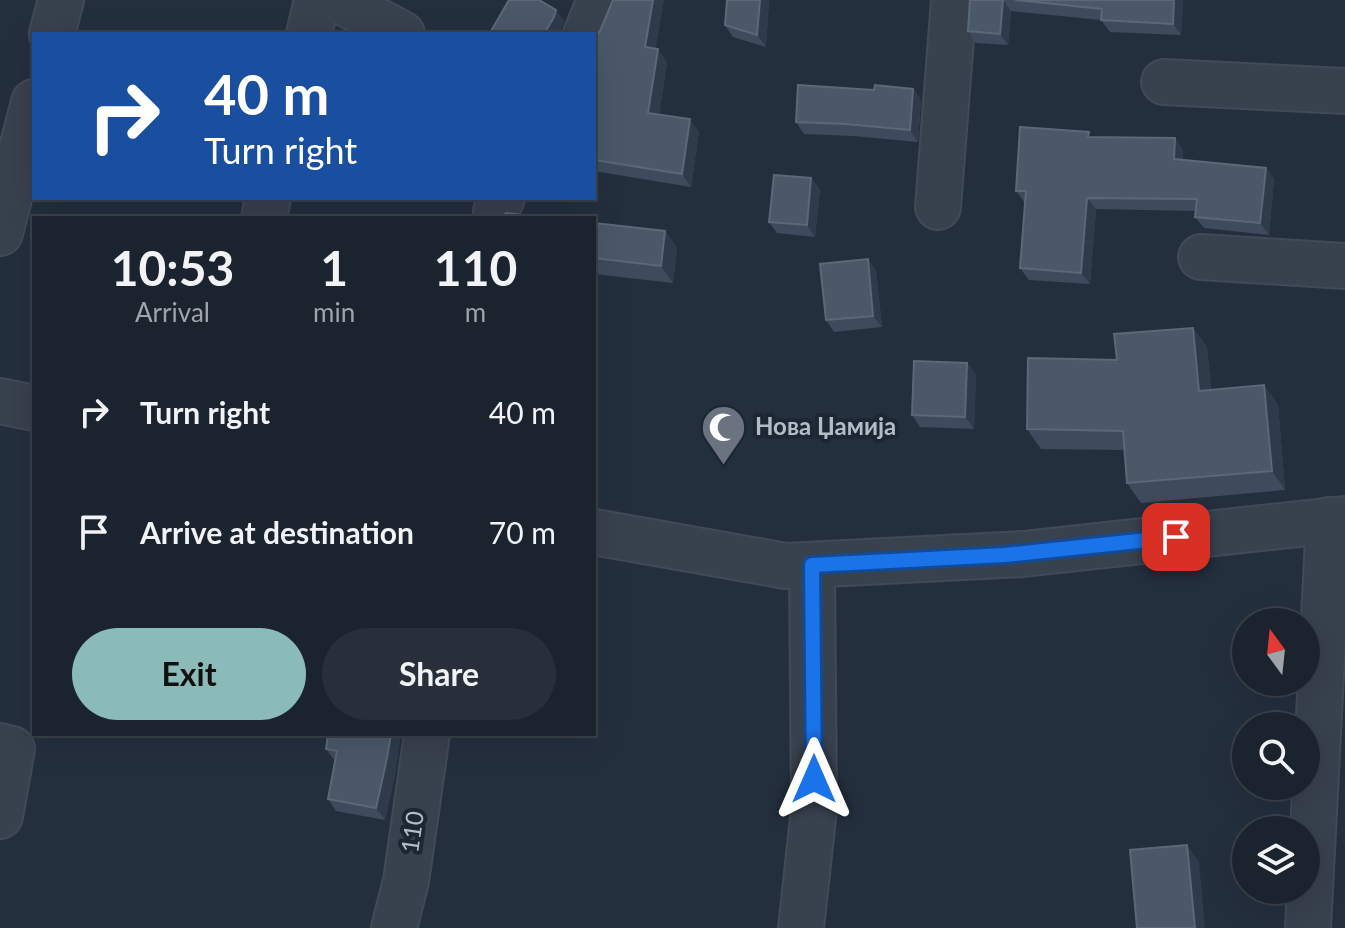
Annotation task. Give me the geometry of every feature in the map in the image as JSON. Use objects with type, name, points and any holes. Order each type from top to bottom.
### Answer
[{"type":"street","points":[[53,32],[61,0]]},
{"type":"street","points":[[309,32],[317,0]]},
{"type":"street","points":[[339,0],[398,32]]},
{"type":"street","points":[[587,32],[600,0]]},
{"type":"street","points":[[938,207],[954,0]]},
{"type":"street","points":[[1164,82],[1345,91]]},
{"type":"street","points":[[0,233],[32,110]]},
{"type":"street","points":[[1201,257],[1345,266]]},
{"type":"street","points":[[0,401],[32,408]]},
{"type":"street","points":[[596,532],[786,566],[1023,554],[1337,520],[1308,928]]},
{"type":"street","points":[[801,928],[814,809],[812,565]]},
{"type":"street","name":"110","points":[[394,928],[406,881],[427,736]]},
{"type":"street","points":[[0,746],[12,749],[0,816]]},
{"type":"building","points":[[509,0],[539,0],[556,10],[545,32],[491,31]]},
{"type":"building","points":[[613,0],[653,0],[645,47],[658,49],[648,113],[690,119],[682,174],[596,160],[596,36]]},
{"type":"building","points":[[727,0],[760,0],[757,35],[725,25]]},
{"type":"building","points":[[970,0],[1003,0],[1000,34],[968,31]]},
{"type":"building","points":[[1015,0],[1174,0],[1173,24],[1101,20],[1102,9]]},
{"type":"building","points":[[798,85],[874,90],[875,85],[913,89],[910,130],[796,122]]},
{"type":"building","points":[[1020,127],[1089,132],[1088,137],[1175,138],[1174,159],[1266,168],[1260,223],[1195,217],[1197,199],[1087,198],[1081,273],[1020,268],[1026,191],[1016,191]]},
{"type":"building","points":[[774,175],[811,178],[807,225],[769,222]]},
{"type":"building","points":[[506,213],[532,216],[503,216]]},
{"type":"building","points":[[596,223],[665,231],[661,266],[596,258]]},
{"type":"building","points":[[868,259],[873,316],[826,320],[820,264]]},
{"type":"building","points":[[1193,328],[1199,391],[1264,385],[1272,471],[1127,483],[1123,431],[1027,429],[1028,358],[1117,360],[1114,334]]},
{"type":"building","points":[[914,361],[967,363],[965,417],[912,415]]},
{"type":"building","points":[[328,736],[391,736],[376,808],[328,799],[337,751],[326,749]]},
{"type":"building","points":[[1187,845],[1195,928],[1137,928],[1130,850]]},
{"type":"place","name":"Нова Џамија","points":[[724,466]]},
{"type":"route","points":[[814,779],[812,565],[1005,555],[1176,537]]}]
